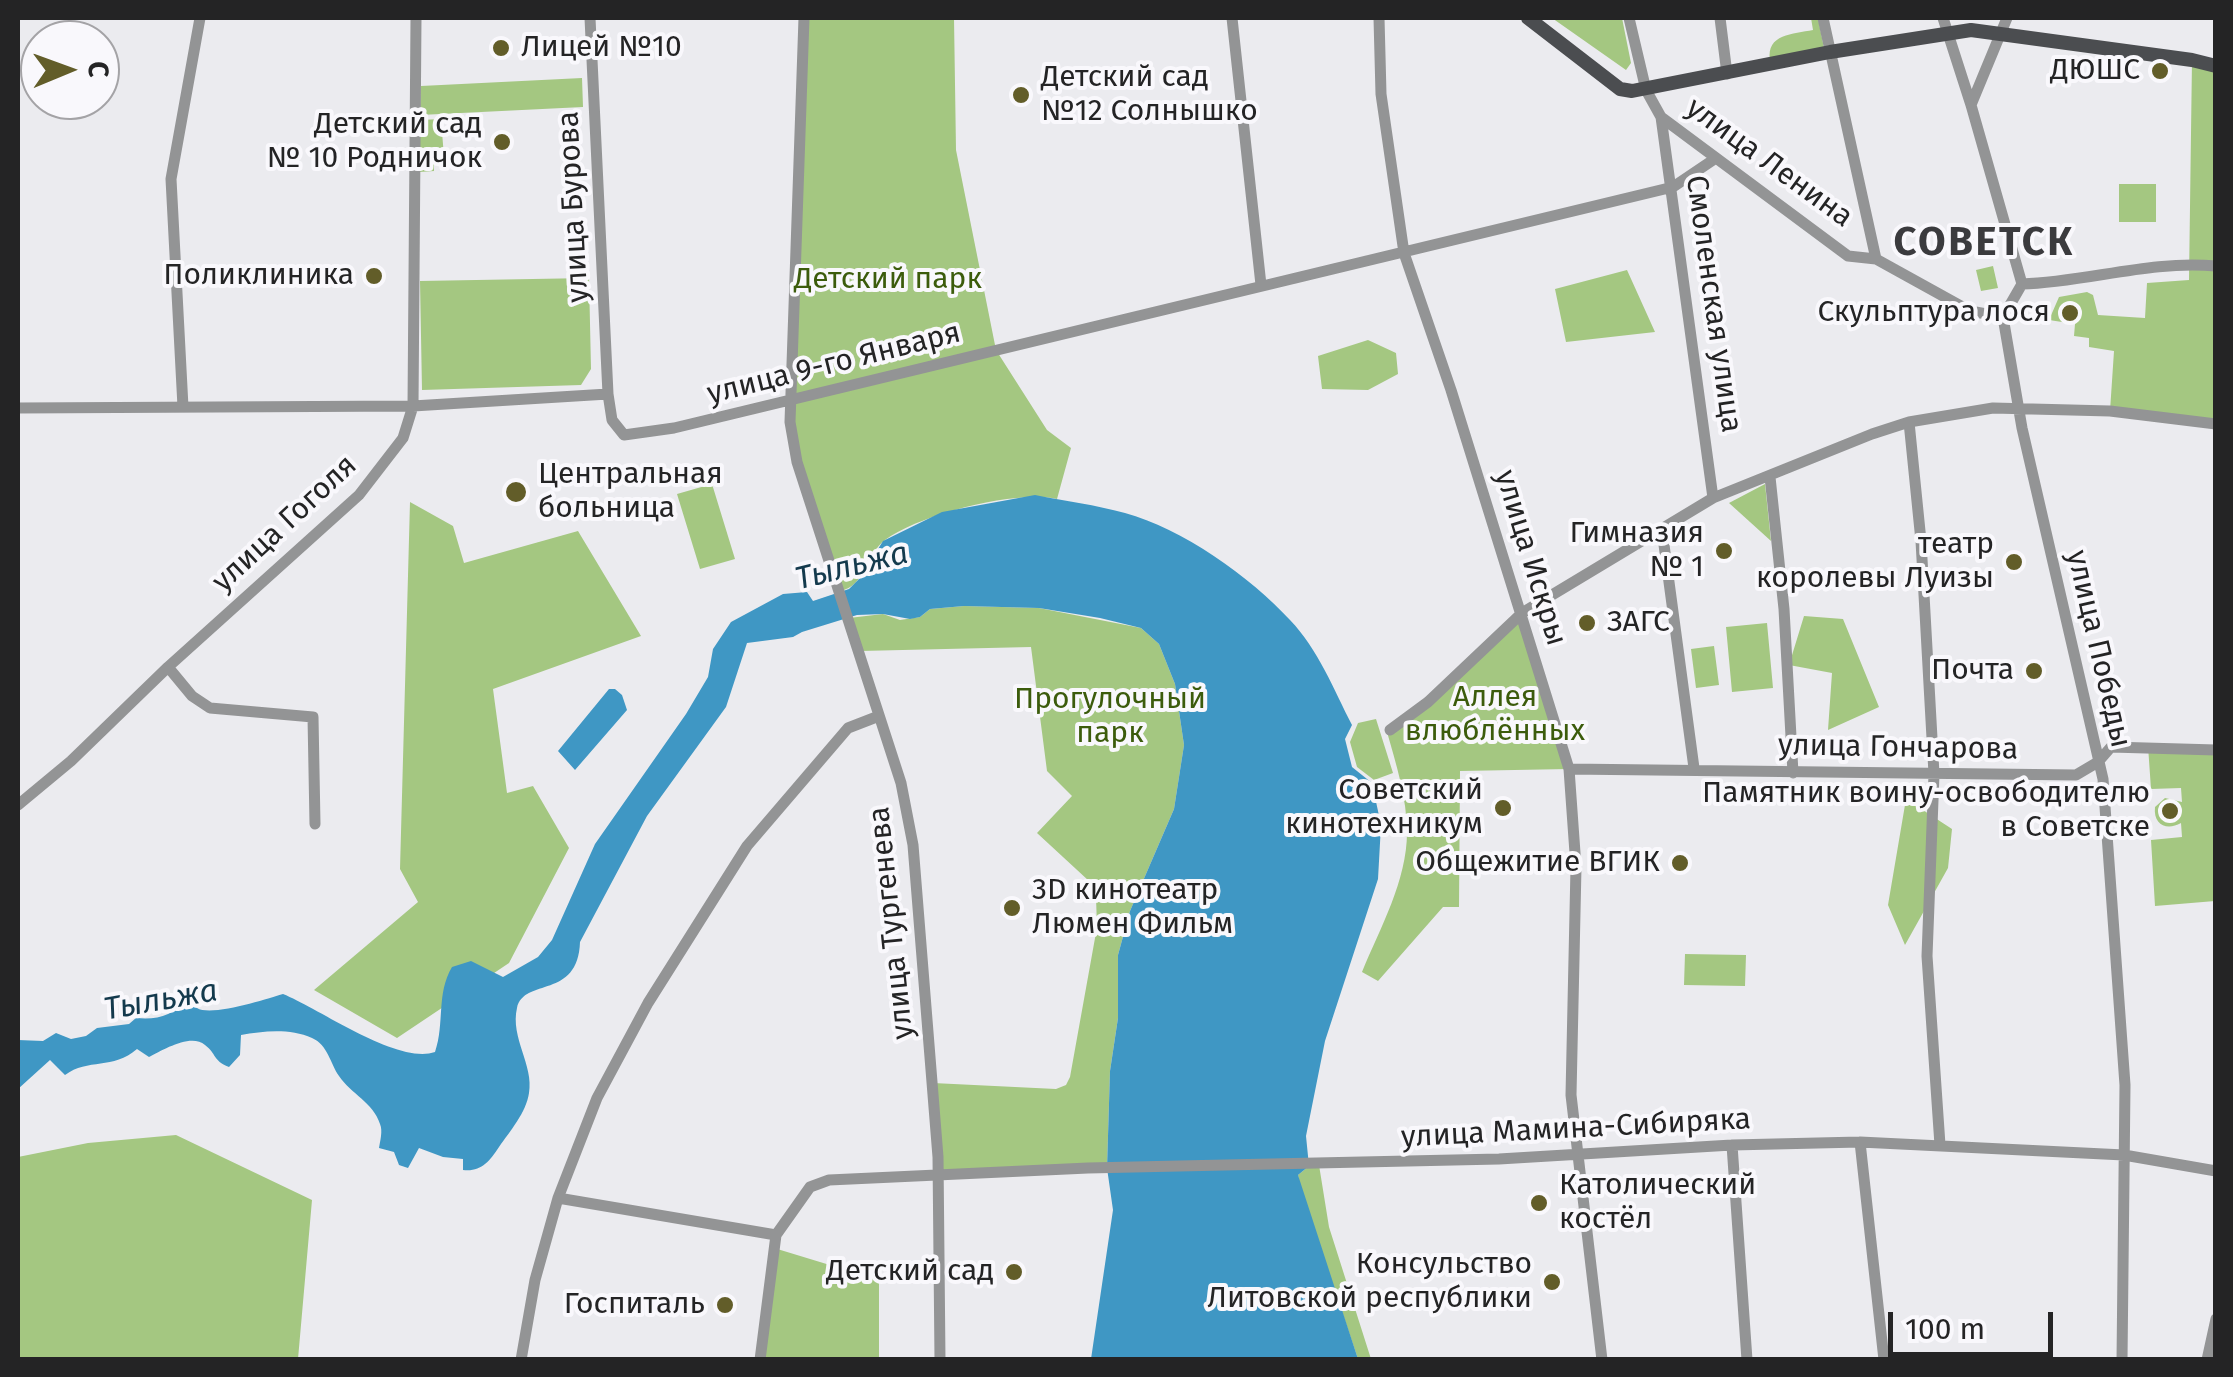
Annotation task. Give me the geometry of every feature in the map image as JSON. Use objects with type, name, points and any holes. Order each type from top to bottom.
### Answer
[{"type":"main road","points":[[1528,18],[1620,89]]},
{"type":"main road","points":[[1646,90],[1944,25],[1971,30],[2004,25],[2216,66]]},
{"type":"main road","name":"улица Ленина","points":[[1620,89],[1646,90]]},
{"type":"street","points":[[183,407],[171,178],[200,18]]},
{"type":"street","name":"улица Гоголя","points":[[18,805],[71,761],[168,667],[359,495],[404,438],[413,406],[416,18]]},
{"type":"street","name":"улица Бурова","points":[[590,18],[608,394]]},
{"type":"street","name":"улица Тургенева","points":[[804,18],[790,422],[797,462],[901,783],[912,846],[924,954],[938,1176],[940,1360]]},
{"type":"street","points":[[1232,18],[1260,285]]},
{"type":"street","name":"улица Искры","points":[[1379,18],[1383,110],[1404,253],[1569,769],[1576,867],[1570,1095],[1602,1360]]},
{"type":"street","points":[[1629,18],[1646,90]]},
{"type":"street","points":[[1720,18],[1727,74]]},
{"type":"street","points":[[1823,18],[1876,259]]},
{"type":"street","points":[[1944,25],[2022,284],[2003,317]]},
{"type":"street","points":[[1971,106],[2004,25]]},
{"type":"street","points":[[1620,89],[1659,116]]},
{"type":"street","name":"улица Ленина","points":[[1646,90],[1659,116],[1848,256],[1876,259],[1970,311],[2003,317]]},
{"type":"street","name":"Смоленская улица","points":[[1659,116],[1673,187],[1714,498]]},
{"type":"street","points":[[1673,187],[1716,158]]},
{"type":"street","name":"улица 9-го Января","points":[[608,394],[612,420],[624,435],[674,428],[1673,187]]},
{"type":"street","points":[[2022,284],[2055,283],[2134,267],[2216,266]]},
{"type":"street","name":"улица Победы","points":[[2003,317],[2018,408],[2104,779],[2125,1085],[2122,1360]]},
{"type":"street","points":[[18,408],[413,406],[608,394]]},
{"type":"street","points":[[1390,730],[1428,702],[1522,613],[1714,498],[1909,422],[1993,408],[2018,408],[2110,411],[2216,424]]},
{"type":"street","points":[[1909,422],[1921,541],[1934,774],[1928,956],[1940,1145]]},
{"type":"street","points":[[1770,476],[1784,609],[1794,772]]},
{"type":"street","points":[[1662,530],[1694,768]]},
{"type":"street","points":[[168,667],[192,696],[210,708],[313,717],[315,824]]},
{"type":"street","points":[[521,1360],[535,1280],[558,1198],[597,1098],[648,1003],[747,846],[848,728],[880,716]]},
{"type":"street","name":"улица Гончарова","points":[[1569,769],[2076,774],[2098,762],[2111,748],[2124,745],[2216,750]]},
{"type":"street","points":[[1860,1142],[1884,1360]]},
{"type":"street","name":"улица Мамина-Сибиряка","points":[[776,1234],[810,1187],[828,1180],[1088,1168],[1319,1165],[1860,1142],[2124,1155],[2216,1171]]},
{"type":"street","points":[[1732,1145],[1747,1360]]},
{"type":"street","points":[[558,1198],[776,1234],[760,1360]]},
{"type":"street","points":[[2207,1360],[2216,1319]]},
{"type":"green space","name":"Детский парк","points":[[804,18],[954,18],[956,150],[996,350],[1047,430],[1071,448],[1057,499],[994,501],[921,521],[885,540],[855,583],[840,591],[797,462],[790,401]]},
{"type":"green space","points":[[1552,18],[1622,18],[1631,63],[1626,70]]},
{"type":"green space","points":[[1811,18],[1818,18],[1824,48],[1770,60],[1772,45],[1777,40],[1813,30]]},
{"type":"green space","points":[[2192,60],[2215,66],[2215,424],[2110,411],[2114,351],[2089,347],[2089,338],[2074,336],[2075,324],[2049,320],[2059,297],[2087,292],[2093,295],[2098,315],[2145,318],[2147,283],[2189,280]]},
{"type":"green space","points":[[582,78],[583,107],[420,115],[421,86]]},
{"type":"green space","points":[[441,119],[444,157],[434,158],[434,171],[419,172],[420,120]]},
{"type":"green space","points":[[2119,184],[2156,184],[2156,222],[2119,222]]},
{"type":"green space","points":[[1993,266],[1998,288],[1981,291],[1976,270]]},
{"type":"green space","points":[[1627,270],[1655,332],[1566,342],[1555,289]]},
{"type":"green space","points":[[589,278],[591,369],[581,385],[422,390],[420,281]]},
{"type":"green space","points":[[1368,340],[1396,353],[1398,374],[1368,390],[1322,389],[1318,356]]},
{"type":"green space","points":[[712,484],[735,559],[700,569],[677,494]]},
{"type":"green space","points":[[1765,484],[1771,541],[1729,503]]},
{"type":"green space","points":[[410,502],[453,526],[464,563],[578,531],[641,636],[493,689],[507,793],[533,786],[569,848],[509,963],[397,1038],[314,990],[418,902],[400,869]]},
{"type":"green space","name":"Прогулочный парк","points":[[1039,608],[1141,628],[1159,644],[1175,684],[1184,745],[1174,809],[1130,911],[1118,955],[1118,1018],[1110,1071],[1107,1168],[938,1176],[933,1083],[1056,1089],[1066,1085],[1097,927],[1096,897],[1089,881],[1037,833],[1072,796],[1047,771],[1031,647],[860,651],[849,618],[883,614],[900,620],[920,617],[930,609]]},
{"type":"green space","name":"Аллея влюблённых","points":[[1522,613],[1569,769],[1460,771],[1459,907],[1443,907],[1378,981],[1362,972],[1398,886],[1407,832],[1403,794],[1387,732]]},
{"type":"green space","points":[[1804,616],[1843,619],[1879,707],[1828,730],[1832,673],[1789,665]]},
{"type":"green space","points":[[1767,623],[1773,688],[1732,692],[1726,627]]},
{"type":"green space","points":[[1714,646],[1719,685],[1696,688],[1691,649]]},
{"type":"green space","points":[[1376,719],[1393,773],[1374,780],[1357,767],[1350,742],[1358,723]]},
{"type":"green space","points":[[2148,746],[2215,750],[2215,901],[2155,906],[2151,840],[2182,837],[2181,823],[2162,825],[2156,818],[2155,807],[2165,798],[2182,802],[2181,788],[2151,789]]},
{"type":"green space","points":[[1906,799],[1952,829],[1948,868],[1905,945],[1888,905]]},
{"type":"green space","points":[[1685,954],[1746,955],[1745,986],[1684,985]]},
{"type":"green space","points":[[176,1135],[312,1200],[298,1359],[18,1359],[18,1157],[88,1143]]},
{"type":"green space","points":[[1319,1165],[1329,1227],[1371,1359],[1358,1359],[1300,1187],[1298,1175],[1309,1166]]},
{"type":"green space","points":[[774,1248],[879,1280],[879,1359],[760,1360]]},
{"type":"water","points":[[1035,495],[1147,520],[1192,542],[1235,571],[1300,631],[1352,725],[1345,739],[1352,767],[1372,783],[1381,825],[1378,879],[1325,1041],[1306,1136],[1309,1166],[1298,1175],[1358,1359],[1091,1359],[1113,1210],[1107,1168],[1110,1071],[1118,1018],[1118,955],[1130,911],[1174,809],[1184,745],[1175,684],[1159,644],[1141,628],[1100,618],[1039,608],[964,606],[930,609],[910,619],[857,615],[793,637],[747,643],[726,707],[647,816],[580,942],[570,972],[530,993],[517,1008],[517,1030],[530,1083],[527,1100],[513,1128],[480,1168],[463,1170],[463,1159],[419,1148],[408,1168],[399,1165],[394,1152],[379,1148],[381,1130],[377,1116],[339,1076],[322,1045],[295,1033],[241,1035],[240,1055],[229,1067],[205,1045],[192,1041],[149,1057],[137,1049],[119,1060],[65,1075],[50,1060],[18,1089],[18,1040],[43,1041],[56,1033],[71,1039],[86,1036],[97,1028],[164,1015],[186,998],[197,1008],[214,1010],[283,994],[380,1043],[419,1054],[435,1052],[444,988],[452,967],[471,961],[503,977],[538,957],[552,940],[595,844],[686,714],[708,677],[713,649],[731,622],[783,594],[807,592],[813,601],[849,589],[883,541],[942,512]]},
{"type":"water","points":[[609,689],[622,695],[627,710],[575,770],[558,751]]},
{"type":"place","name":"Лицей №10","points":[[501,48]]},
{"type":"place","name":"ДЮШС","points":[[2160,71]]},
{"type":"place","name":"Детский сад №12 Солнышко","points":[[1021,95]]},
{"type":"place","name":"Детский сад № 10 Родничок","points":[[502,142]]},
{"type":"place","name":"Поликлиника","points":[[374,276]]},
{"type":"place","name":"Скульптура лося","points":[[2070,313]]},
{"type":"place","name":"Центральная больница","points":[[516,492]]},
{"type":"place","name":"Гимназия № 1","points":[[1724,551]]},
{"type":"place","name":"театр королевы Луизы","points":[[2014,562]]},
{"type":"place","name":"ЗАГС","points":[[1587,623]]},
{"type":"place","name":"Почта","points":[[2034,671]]},
{"type":"place","name":"Советский кинотехникум","points":[[1503,808]]},
{"type":"place","name":"Памятник воину-освободителю в Советске","points":[[2170,811]]},
{"type":"place","name":"Общежитие ВГИК","points":[[1680,863]]},
{"type":"place","name":"3D кинотеатр Люмен Фильм","points":[[1012,908]]},
{"type":"place","name":"Католический костёл","points":[[1539,1203]]},
{"type":"place","name":"Детский сад","points":[[1014,1272]]},
{"type":"place","name":"Консульство Литовской республики","points":[[1552,1282]]},
{"type":"place","name":"Госпиталь","points":[[725,1305]]},
{"type":"district","name":"СОВЕТСК","points":[[1984,244]]},
{"type":"water label","name":"Тыльжа","points":[[852,567]]},
{"type":"water label","name":"Тыльжа","points":[[161,1001]]}]
